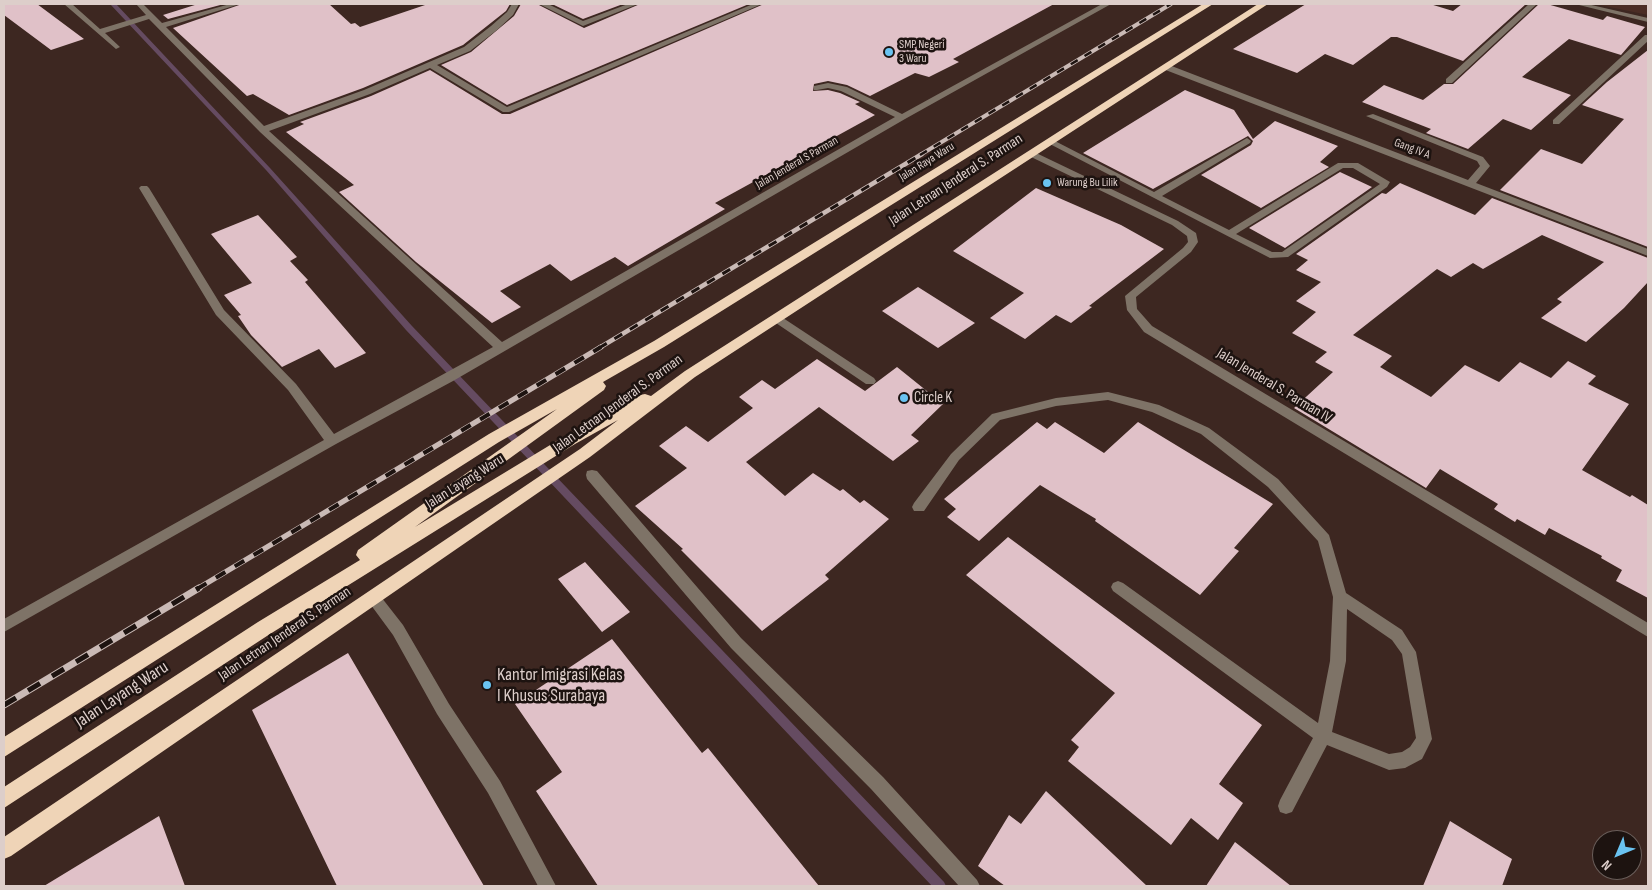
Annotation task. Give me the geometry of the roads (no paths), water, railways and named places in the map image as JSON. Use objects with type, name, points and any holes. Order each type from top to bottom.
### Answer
[{"type":"highway","name":"Jalan Raya Waru","points":[[659,344],[1209,4]]},
{"type":"highway","name":"Jalan Letnan Jenderal S. Parman","points":[[4,850],[585,453],[690,374],[1264,4]]},
{"type":"highway","name":"Jalan Letnan Jenderal S. Parman","points":[[4,748],[494,438],[659,344]]},
{"type":"highway","name":"Jalan Layang Waru","points":[[264,628],[509,450],[659,344]]},
{"type":"highway","name":"Jalan Layang Waru","points":[[4,798],[264,628],[570,440],[690,374]]},
{"type":"street","points":[[68,4],[116,47]]},
{"type":"street","points":[[139,4],[263,130],[501,348]]},
{"type":"street","points":[[161,26],[237,4]]},
{"type":"street","points":[[263,130],[367,92],[467,49],[494,28],[510,12],[515,4]]},
{"type":"street","points":[[543,4],[583,24],[634,4]]},
{"type":"street","points":[[431,65],[506,110],[759,4]]},
{"type":"street","name":"Jalan Jenderal S Parman","points":[[4,626],[481,360],[902,117],[1106,4]]},
{"type":"street","points":[[1449,81],[1533,4]]},
{"type":"street","points":[[1579,4],[1648,20]]},
{"type":"street","points":[[99,32],[150,16]]},
{"type":"street","points":[[1556,122],[1648,38]]},
{"type":"street","name":"Gang IV A","points":[[1166,66],[1648,253]]},
{"type":"street","points":[[817,88],[828,85],[844,89],[902,117]]},
{"type":"street","points":[[1370,116],[1480,159],[1485,166],[1470,184]]},
{"type":"street","points":[[1154,196],[1247,141]]},
{"type":"street","points":[[1050,142],[1154,196],[1270,255],[1284,255],[1384,182],[1355,165],[1341,165],[1229,234]]},
{"type":"street","name":"Jalan Jenderal S. Parman IV","points":[[1032,154],[1175,223],[1192,235],[1193,242],[1187,250],[1130,296],[1132,310],[1148,329],[1648,631]]},
{"type":"street","points":[[144,188],[220,312],[292,387],[332,442]]},
{"type":"street","points":[[777,318],[870,381]]},
{"type":"street","points":[[919,507],[955,457],[996,417],[1056,402],[1108,396],[1156,408],[1205,431],[1274,483],[1324,539],[1340,597],[1338,661],[1323,736],[1286,806]]},
{"type":"street","points":[[592,475],[736,643],[877,784],[972,886]]},
{"type":"street","points":[[1118,587],[1323,736],[1389,762],[1405,760],[1416,753],[1424,739],[1409,652],[1405,643],[1340,597]]},
{"type":"street","points":[[374,597],[398,630],[444,709],[494,787],[547,886]]},
{"type":"waterway","points":[[113,4],[268,169],[409,328],[940,886]]},
{"type":"railway","points":[[920,155],[1171,4]]},
{"type":"railway","points":[[599,348],[922,154]]},
{"type":"railway","points":[[197,589],[601,347]]},
{"type":"railway","points":[[4,705],[199,588]]},
{"type":"place","name":"SMP Negeri 3 Waru","points":[[889,52]]},
{"type":"place","name":"Warung Bu Lilik","points":[[1047,183]]},
{"type":"place","name":"Circle K","points":[[904,398]]},
{"type":"place","name":"Kantor Imigrasi Kelas I Khusus Surabaya","points":[[487,685]]}]
